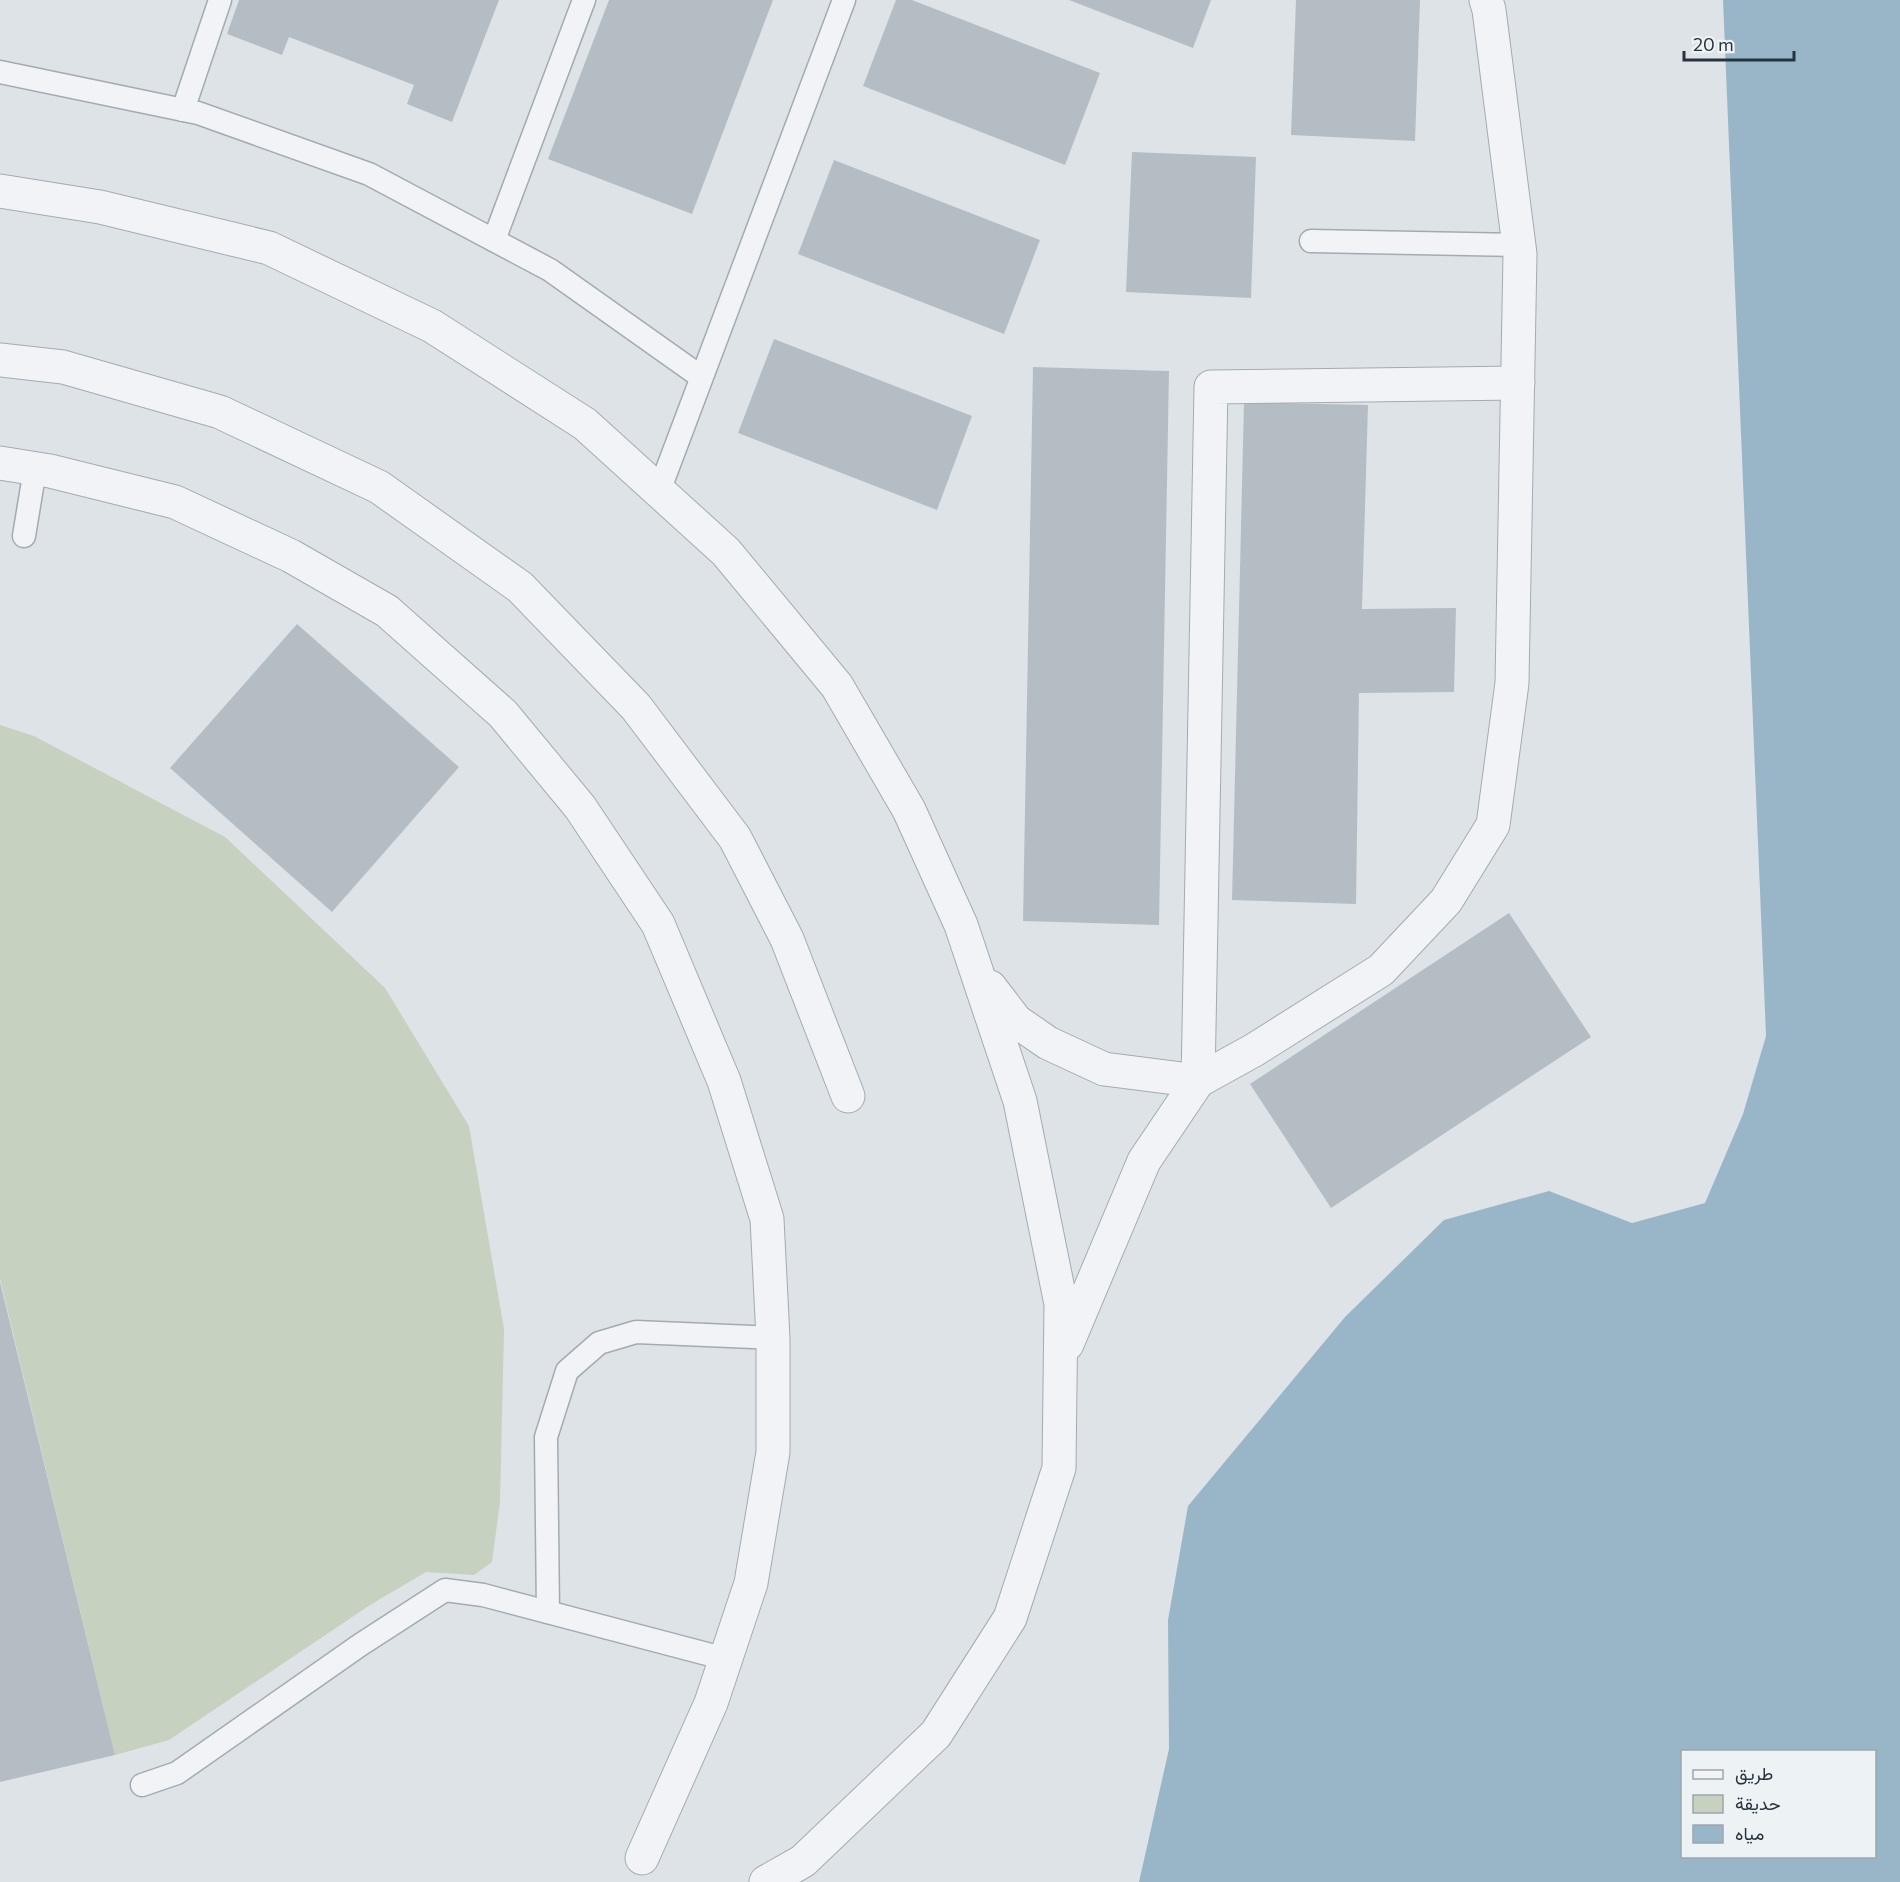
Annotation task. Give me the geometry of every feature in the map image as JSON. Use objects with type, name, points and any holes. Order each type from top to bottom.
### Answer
[{"type":"street","points":[[1060,1361],[1144,1161],[1198,1081],[1254,1050],[1381,970],[1446,901],[1493,825],[1512,684],[1519,245],[1486,0]]},
{"type":"street","points":[[0,191],[100,207],[269,248],[432,326],[585,424],[726,552],[837,687],[909,810],[961,925],[1020,1101],[1061,1304],[1059,1468],[1010,1618],[936,1734],[802,1861],[766,1882]]},
{"type":"street","points":[[0,360],[63,368],[220,412],[379,487],[520,587],[636,707],[735,838],[787,939],[848,1096]]},
{"type":"street","points":[[1198,1081],[1210,387],[1518,383]]},
{"type":"street","points":[[0,464],[35,469],[176,502],[291,556],[387,611],[503,714],[580,807],[658,924],[724,1081],[767,1219],[773,1338],[773,1452],[751,1583],[711,1703],[642,1858]]},
{"type":"street","points":[[974,965],[1016,1021],[1048,1043],[1104,1069],[1198,1081]]},
{"type":"lane","points":[[183,110],[220,0]]},
{"type":"lane","points":[[494,240],[584,0]]},
{"type":"lane","points":[[659,491],[844,0]]},
{"type":"lane","points":[[0,72],[198,113],[369,174],[550,270],[701,377]]},
{"type":"lane","points":[[1311,241],[1519,245]]},
{"type":"lane","points":[[24,536],[35,469]]},
{"type":"lane","points":[[548,1612],[546,1437],[567,1371],[599,1343],[636,1332],[773,1338]]},
{"type":"lane","points":[[142,1785],[177,1773],[360,1645],[445,1590],[483,1595],[726,1659]]},
{"type":"green space","points":[[0,725],[34,736],[225,837],[385,988],[469,1126],[504,1329],[500,1502],[492,1562],[474,1575],[426,1572],[370,1605],[169,1740],[115,1755],[0,1279]]},
{"type":"water","points":[[1723,0],[1900,0],[1900,1882],[1139,1882],[1169,1749],[1168,1620],[1188,1506],[1345,1317],[1444,1220],[1549,1191],[1632,1223],[1705,1203],[1743,1114],[1766,1036]]},
{"type":"building","points":[[239,0],[499,0],[452,122],[407,104],[414,85],[289,37],[282,55],[227,34]]},
{"type":"building","points":[[609,0],[773,0],[692,214],[548,159]]},
{"type":"building","points":[[896,0],[912,0],[1100,73],[1065,165],[863,86]]},
{"type":"building","points":[[1069,0],[1211,0],[1193,48]]},
{"type":"building","points":[[1296,0],[1420,0],[1415,141],[1291,135]]},
{"type":"building","points":[[1132,152],[1256,157],[1251,298],[1126,292]]},
{"type":"building","points":[[834,160],[1040,240],[1004,334],[798,254]]},
{"type":"building","points":[[774,339],[972,416],[937,510],[738,433]]},
{"type":"building","points":[[1033,367],[1169,371],[1159,925],[1023,921]]},
{"type":"building","points":[[1244,402],[1368,405],[1362,609],[1456,608],[1454,692],[1359,693],[1356,904],[1232,900]]},
{"type":"building","points":[[297,624],[459,767],[332,912],[170,768]]},
{"type":"building","points":[[1509,913],[1591,1037],[1331,1208],[1250,1084]]},
{"type":"building","points":[[0,1282],[115,1755],[0,1782]]}]
